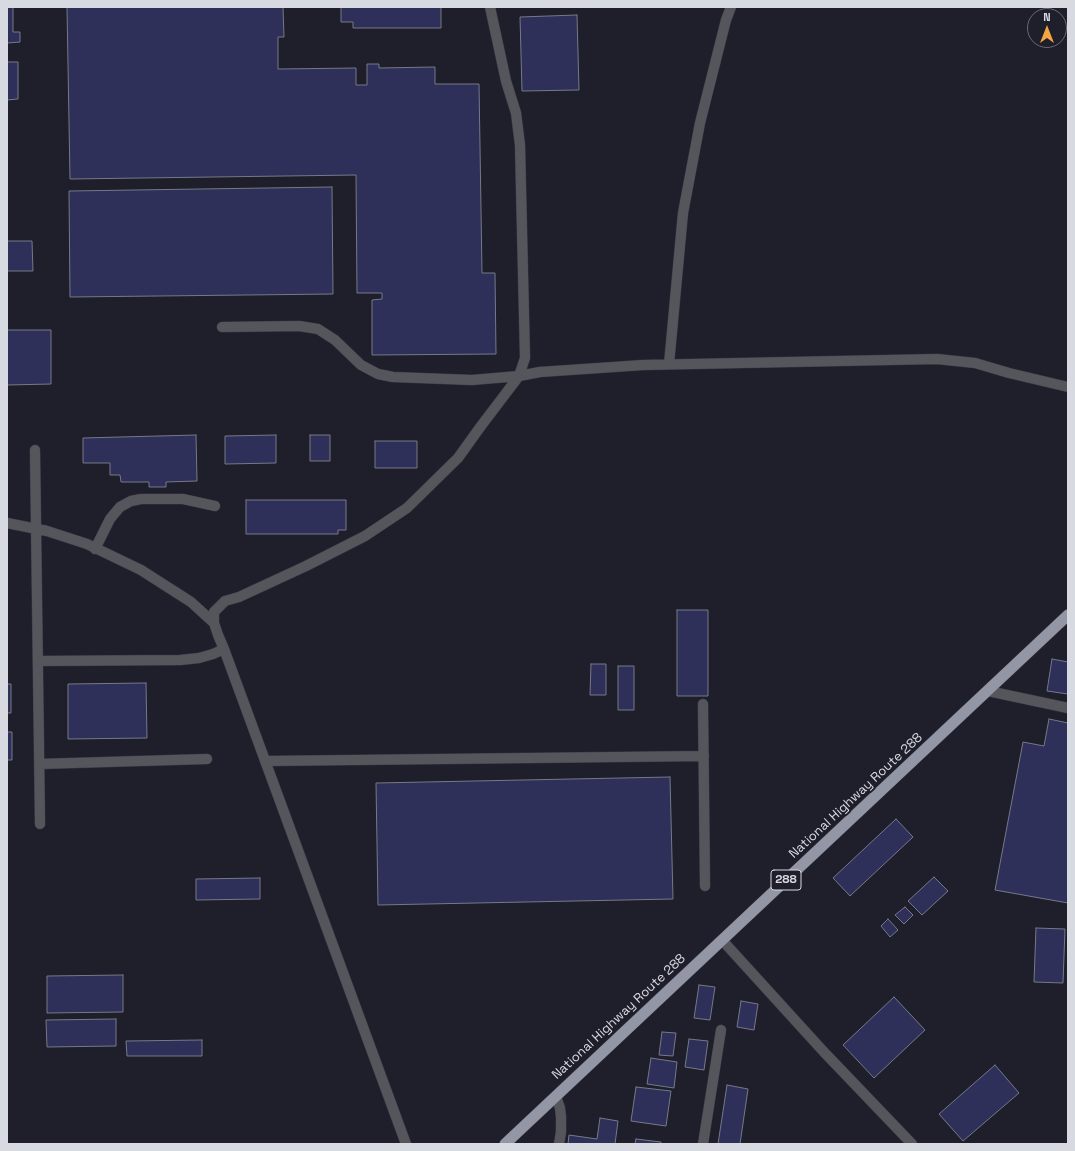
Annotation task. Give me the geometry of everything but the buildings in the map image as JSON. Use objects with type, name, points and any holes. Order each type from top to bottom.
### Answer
[{"type":"highway","name":"National Highway Route 288","points":[[505,1144],[1068,615]]},
{"type":"street","points":[[406,1144],[218,635],[214,623],[214,612],[225,601],[239,597],[306,566],[365,536],[407,508],[458,458],[519,376],[525,358],[520,145],[516,113],[506,81],[490,7]]},
{"type":"street","points":[[669,364],[683,213],[700,123],[726,20],[731,7]]},
{"type":"street","points":[[222,327],[299,326],[318,329],[335,340],[361,365],[378,374],[393,377],[472,380],[519,376],[540,372],[669,364],[937,359],[976,363],[1009,373],[1068,387]]},
{"type":"street","points":[[35,450],[40,824]]},
{"type":"street","points":[[96,549],[110,519],[120,507],[131,501],[141,499],[183,499],[215,506]]},
{"type":"street","points":[[7,524],[36,529],[87,544],[141,570],[191,602],[214,623]]},
{"type":"street","points":[[38,661],[180,660],[199,658],[224,649]]},
{"type":"street","points":[[988,691],[1068,708]]},
{"type":"street","points":[[703,704],[705,886]]},
{"type":"street","points":[[265,761],[704,756]]},
{"type":"street","points":[[40,764],[207,759]]},
{"type":"street","points":[[722,940],[912,1144]]},
{"type":"street","points":[[704,1144],[721,1030]]},
{"type":"street","points":[[556,1097],[560,1108],[561,1117],[559,1144]]}]
